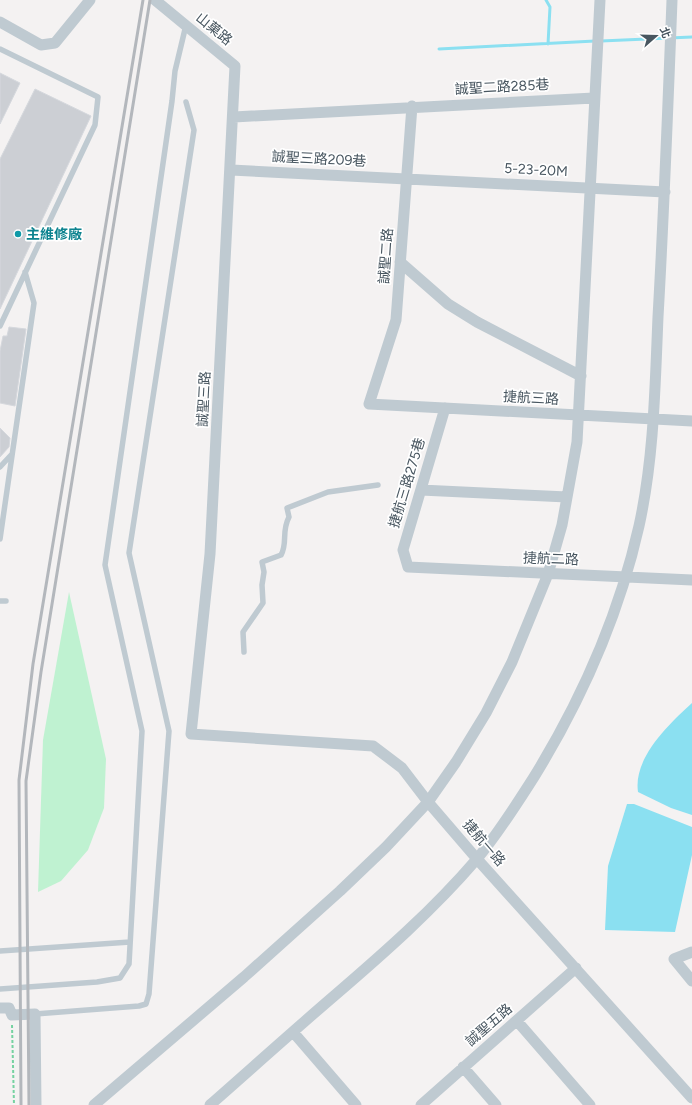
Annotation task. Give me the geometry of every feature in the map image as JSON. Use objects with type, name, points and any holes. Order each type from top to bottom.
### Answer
[{"type":"street","points":[[0,22],[41,45],[55,43],[90,0]]},
{"type":"street","name":"山菓路","points":[[155,0],[235,66]]},
{"type":"street","points":[[94,1105],[340,891],[386,847],[428,802],[456,762],[486,713],[512,662],[548,574],[562,525],[577,442],[600,0]]},
{"type":"street","points":[[210,1105],[397,941],[437,903],[477,858],[509,816],[574,706],[601,646],[626,577],[639,524],[649,463],[665,192],[672,0]]},
{"type":"street","name":"誠聖三路","points":[[191,734],[210,554],[234,117],[235,66]]},
{"type":"street","name":"誠聖二路285巷","points":[[234,117],[412,106],[594,98]]},
{"type":"street","name":"誠聖二路","points":[[369,404],[396,320],[412,106]]},
{"type":"street","name":"誠聖三路209巷","points":[[231,170],[406,178]]},
{"type":"street","name":"5-23-20M","points":[[406,178],[665,192]]},
{"type":"street","points":[[400,262],[448,304],[477,322],[581,376]]},
{"type":"street","name":"捷航三路","points":[[369,404],[692,421]]},
{"type":"street","name":"捷航三路275巷","points":[[408,567],[403,550],[445,408]]},
{"type":"street","points":[[420,490],[567,497]]},
{"type":"street","name":"捷航二路","points":[[408,567],[692,580]]},
{"type":"street","name":"捷航一路","points":[[191,734],[373,746],[402,768],[428,802],[477,858],[692,1098]]},
{"type":"street","points":[[692,952],[674,959],[692,980]]},
{"type":"street","name":"誠聖五路","points":[[421,1105],[576,968]]},
{"type":"street","points":[[0,1008],[9,1008],[12,1016],[35,1014],[36,1105]]},
{"type":"street","points":[[517,1021],[590,1105]]},
{"type":"street","points":[[293,1032],[356,1105]]},
{"type":"street","points":[[463,1067],[496,1105]]},
{"type":"lane","points":[[0,989],[97,982],[120,978],[128,964],[142,730],[105,565],[171,109],[175,71],[186,25]]},
{"type":"lane","points":[[0,50],[98,97],[94,125],[0,326]]},
{"type":"lane","points":[[35,1014],[139,1006],[146,1004],[149,994],[169,731],[129,553],[194,130],[186,102]]},
{"type":"lane","points":[[0,539],[34,303],[25,272]]},
{"type":"lane","points":[[0,467],[12,454]]},
{"type":"lane","points":[[244,652],[243,632],[263,603],[262,585],[264,572],[262,562],[281,555],[285,548],[284,527],[289,517],[287,508],[328,492],[378,486]]},
{"type":"lane","points":[[0,951],[130,942]]},
{"type":"path","points":[[12,1016],[14,1105]]},
{"type":"green space","points":[[69,592],[106,759],[104,808],[88,850],[61,881],[38,892],[43,740]]},
{"type":"water","points":[[692,703],[692,815],[671,808],[638,792],[638,779],[641,767],[654,743],[663,731]]},
{"type":"water","points":[[627,804],[634,804],[692,827],[692,855],[675,932],[605,930],[608,866]]},
{"type":"building","points":[[0,73],[20,83],[0,124]]},
{"type":"building","name":"主維修廠","points":[[35,89],[91,116],[0,309],[0,159]]},
{"type":"building","points":[[9,327],[26,329],[15,406],[0,403],[0,351],[3,336],[7,336]]},
{"type":"building","points":[[0,428],[10,438],[9,447],[0,457]]},
{"type":"waterway","points":[[546,0],[550,7],[548,44]]},
{"type":"waterway","points":[[601,41],[692,37]]},
{"type":"waterway","points":[[439,49],[595,41]]},
{"type":"railway","points":[[21,1105],[19,780],[33,664],[143,0]]},
{"type":"railway","points":[[29,1105],[26,781],[41,672],[150,0]]},
{"type":"place","name":"主維修廠","points":[[18,234]]}]
